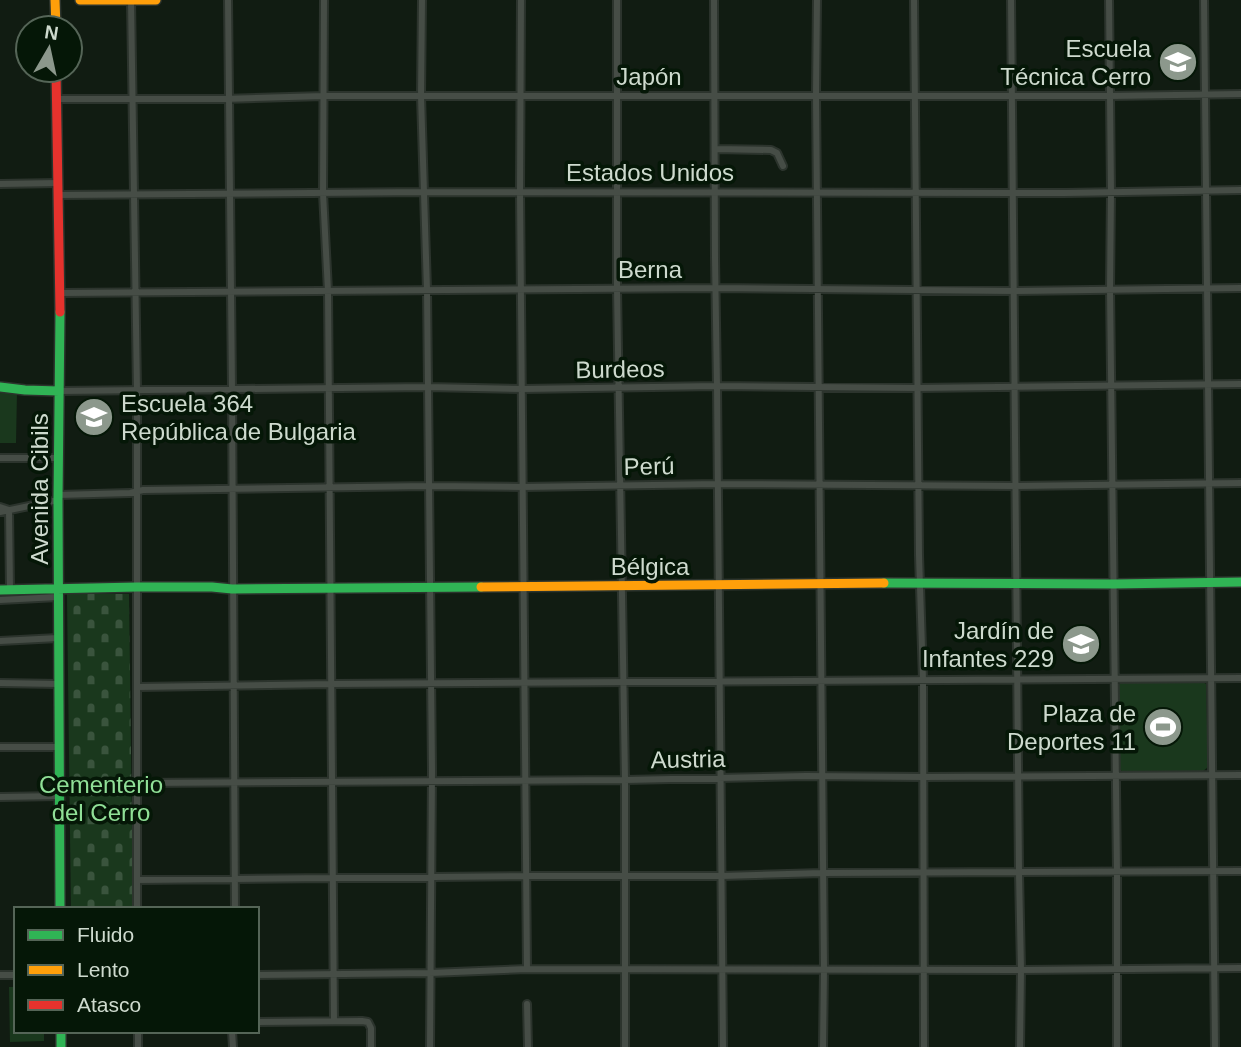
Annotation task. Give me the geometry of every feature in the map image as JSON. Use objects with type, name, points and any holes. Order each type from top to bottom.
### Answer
[{"type":"street","points":[[80,0],[156,0]]},
{"type":"street","points":[[131,0],[137,390],[137,907]]},
{"type":"street","points":[[228,0],[234,907]]},
{"type":"street","points":[[324,0],[323,193],[328,291],[334,1021]]},
{"type":"street","points":[[422,0],[421,96],[427,290],[431,781],[430,1047]]},
{"type":"street","points":[[521,0],[520,192],[527,969]]},
{"type":"street","points":[[617,0],[617,289],[624,682],[625,1047]]},
{"type":"street","points":[[714,0],[723,1047]]},
{"type":"street","points":[[817,0],[823,1047]]},
{"type":"street","points":[[914,0],[923,680],[924,1047]]},
{"type":"street","points":[[1011,0],[1020,1047]]},
{"type":"street","points":[[1109,0],[1117,1047]]},
{"type":"street","points":[[1204,0],[1215,1047]]},
{"type":"street","name":"Avenida Cibils","points":[[56,84],[60,293],[60,907]]},
{"type":"street","name":"Japón","points":[[57,99],[1241,94]]},
{"type":"street","points":[[715,149],[771,150],[777,153],[783,166]]},
{"type":"street","points":[[0,184],[58,183]]},
{"type":"street","name":"Estados Unidos","points":[[58,195],[1241,190]]},
{"type":"street","name":"Berna","points":[[60,293],[715,288],[1241,288]]},
{"type":"street","name":"Burdeos","points":[[0,387],[59,391],[1241,384]]},
{"type":"street","points":[[0,458],[58,458]]},
{"type":"street","name":"Perú","points":[[0,512],[58,497],[143,490],[718,484],[1016,486],[1241,483]]},
{"type":"street","points":[[0,507],[9,510],[5,590]]},
{"type":"street","name":"Bélgica","points":[[5,590],[58,592],[136,587],[232,589],[621,584],[1241,582]]},
{"type":"street","points":[[0,600],[58,592]]},
{"type":"street","points":[[0,640],[58,638]]},
{"type":"street","points":[[138,687],[1241,678]]},
{"type":"street","points":[[0,683],[59,684]]},
{"type":"street","points":[[0,738],[0,747],[60,747]]},
{"type":"street","name":"Austria","points":[[137,783],[1241,775]]},
{"type":"street","points":[[0,797],[60,796]]},
{"type":"street","points":[[137,880],[1241,871]]},
{"type":"street","points":[[259,975],[527,969],[1241,968]]},
{"type":"street","points":[[527,1004],[528,1047]]},
{"type":"street","points":[[259,1022],[362,1021],[368,1023],[371,1028],[371,1047]]},
{"type":"green space","points":[[0,392],[17,392],[16,443],[0,443]]},
{"type":"green space","name":"Cementerio del Cerro","points":[[67,594],[129,594],[133,907],[71,907]]},
{"type":"green space","name":"Plaza de Deportes 11","points":[[1121,682],[1206,684],[1208,767],[1202,772],[1124,773],[1118,768],[1118,687]]},
{"type":"green space","points":[[9,987],[14,987],[14,1033],[44,1033],[44,1041],[10,1042]]},
{"type":"traffic: fast","points":[[60,312],[60,907]]},
{"type":"traffic: fast","points":[[0,387],[59,391]]},
{"type":"traffic: fast","points":[[884,583],[1241,582]]},
{"type":"traffic: fast","points":[[0,590],[137,587],[481,587]]},
{"type":"traffic: fast","points":[[61,1033],[61,1047]]},
{"type":"traffic: slow","points":[[55,0],[56,14]]},
{"type":"traffic: slow","points":[[80,0],[156,0]]},
{"type":"traffic: slow","points":[[481,587],[884,583]]},
{"type":"traffic: jam","points":[[56,84],[60,312]]},
{"type":"place","name":"Escuela Técnica Cerro","points":[[1178,62]]},
{"type":"place","name":"Escuela 364 República de Bulgaria","points":[[94,417]]},
{"type":"place","name":"Jardín de Infantes 229","points":[[1081,644]]},
{"type":"place","name":"Plaza de Deportes 11","points":[[1163,727]]}]
